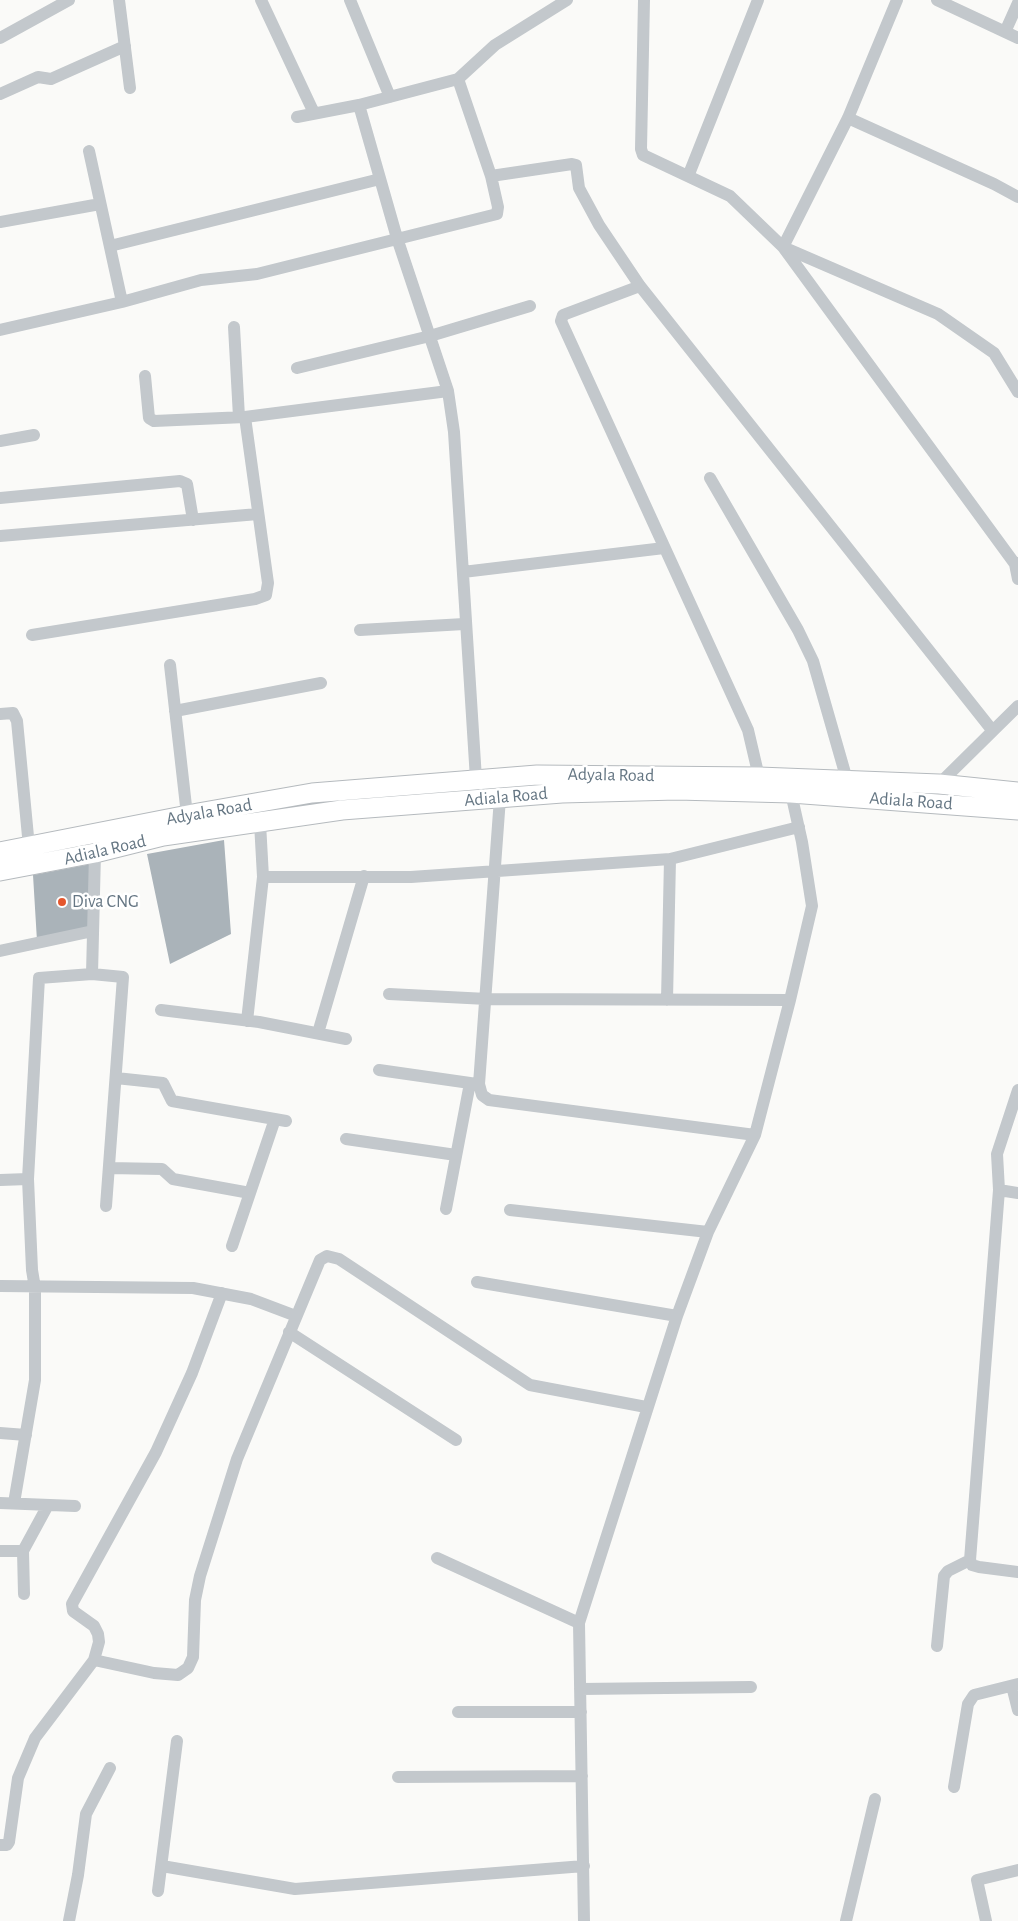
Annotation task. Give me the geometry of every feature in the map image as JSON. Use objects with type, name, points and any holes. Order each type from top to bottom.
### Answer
[{"type":"main road","name":"Adyala Road","points":[[0,852],[187,815],[312,793],[537,774],[847,780],[939,784],[1018,792]]},
{"type":"main road","name":"Adiala Road","points":[[0,872],[95,854],[163,836],[342,810],[562,792],[667,790],[791,793],[1018,810]]},
{"type":"street","points":[[0,38],[70,0]]},
{"type":"street","points":[[119,0],[130,88]]},
{"type":"street","points":[[261,0],[314,114]]},
{"type":"street","points":[[350,0],[390,97]]},
{"type":"street","points":[[297,117],[359,105],[458,79],[495,45],[567,0]]},
{"type":"street","points":[[644,0],[641,150],[643,155],[688,174],[730,196],[783,247],[1016,564],[1018,579]]},
{"type":"street","points":[[688,174],[758,0]]},
{"type":"street","points":[[783,247],[848,118],[897,0]]},
{"type":"street","points":[[937,0],[1018,38]]},
{"type":"street","points":[[1004,32],[1018,3]]},
{"type":"street","points":[[0,94],[38,77],[51,80],[125,46]]},
{"type":"street","points":[[0,330],[122,302],[202,280],[257,274],[497,214],[498,207],[491,176],[458,79]]},
{"type":"street","points":[[359,105],[397,238],[448,391],[454,432],[463,572],[464,624],[476,779]]},
{"type":"street","points":[[848,118],[994,184],[1018,197]]},
{"type":"street","points":[[88,151],[122,302]]},
{"type":"street","points":[[491,176],[572,164],[576,166],[579,188],[583,196],[599,225],[640,286],[992,730]]},
{"type":"street","points":[[110,246],[380,179]]},
{"type":"street","points":[[0,222],[100,204]]},
{"type":"street","points":[[783,247],[938,314],[994,353],[1018,392]]},
{"type":"street","points":[[640,286],[563,315],[561,322],[748,730],[759,777]]},
{"type":"street","points":[[297,368],[430,336],[530,306]]},
{"type":"street","points":[[32,635],[255,599],[266,595],[268,583],[242,417],[234,326]]},
{"type":"street","points":[[145,376],[149,418],[154,421],[242,417],[448,391]]},
{"type":"street","points":[[0,441],[34,435]]},
{"type":"street","points":[[710,478],[798,630],[812,661],[847,780]]},
{"type":"street","points":[[0,498],[180,481],[187,484],[193,520]]},
{"type":"street","points":[[0,536],[258,514]]},
{"type":"street","points":[[463,572],[664,548]]},
{"type":"street","points":[[360,630],[464,624]]},
{"type":"street","points":[[170,666],[187,815]]},
{"type":"street","points":[[175,711],[321,683]]},
{"type":"street","points":[[939,784],[1018,706]]},
{"type":"street","points":[[0,714],[14,713],[17,721],[29,847]]},
{"type":"street","points":[[584,1921],[579,1623],[646,1407],[677,1316],[708,1232],[755,1135],[790,1000],[812,906],[799,827],[791,793]]},
{"type":"street","points":[[446,1209],[456,1155],[475,1084],[487,999],[500,798]]},
{"type":"street","points":[[247,1020],[263,878],[260,823]]},
{"type":"street","points":[[263,878],[411,877],[670,859],[799,827]]},
{"type":"street","points":[[92,974],[95,854]]},
{"type":"street","points":[[667,1000],[670,859]]},
{"type":"street","points":[[318,1034],[364,876]]},
{"type":"street","points":[[0,951],[93,931]]},
{"type":"street","points":[[14,1503],[35,1380],[35,1288],[32,1270],[28,1179],[39,978],[92,974],[123,977],[106,1206]]},
{"type":"street","points":[[389,994],[487,999],[790,1000]]},
{"type":"street","points":[[161,1010],[247,1020],[346,1039]]},
{"type":"street","points":[[379,1070],[475,1084],[482,1095],[489,1100],[755,1135]]},
{"type":"street","points":[[116,1078],[163,1083],[172,1101],[280,1120],[250,1193],[232,1246]]},
{"type":"street","points":[[1018,1090],[997,1154],[999,1190],[970,1560],[972,1564],[979,1568],[1018,1572]]},
{"type":"street","points":[[346,1139],[456,1155]]},
{"type":"street","points":[[109,1168],[162,1169],[173,1179],[250,1193]]},
{"type":"street","points":[[0,1180],[28,1179]]},
{"type":"street","points":[[999,1190],[1018,1193]]},
{"type":"street","points":[[510,1210],[708,1232]]},
{"type":"street","points":[[94,1660],[154,1674],[178,1675],[188,1668],[193,1657],[195,1600],[200,1576],[238,1460],[320,1260],[327,1256],[340,1258],[530,1385],[646,1407]]},
{"type":"street","points":[[477,1282],[677,1316]]},
{"type":"street","points":[[0,1286],[35,1288],[193,1288],[251,1298],[296,1316]]},
{"type":"street","points":[[0,1846],[7,1845],[9,1842],[18,1778],[35,1738],[94,1660],[99,1642],[98,1634],[94,1626],[73,1611],[72,1604],[156,1452],[192,1374],[222,1293]]},
{"type":"street","points":[[289,1332],[456,1440]]},
{"type":"street","points":[[0,1434],[26,1435]]},
{"type":"street","points":[[0,1503],[74,1506]]},
{"type":"street","points":[[24,1594],[23,1551],[48,1505]]},
{"type":"street","points":[[0,1551],[23,1551]]},
{"type":"street","points":[[437,1558],[579,1623]]},
{"type":"street","points":[[937,1646],[944,1576],[948,1571],[970,1560]]},
{"type":"street","points":[[954,1788],[968,1704],[974,1695],[1015,1685],[1018,1710]]},
{"type":"street","points":[[580,1689],[751,1687]]},
{"type":"street","points":[[458,1712],[581,1712]]},
{"type":"street","points":[[158,1891],[177,1741]]},
{"type":"street","points":[[69,1921],[78,1874],[86,1814],[110,1768]]},
{"type":"street","points":[[398,1777],[582,1776]]},
{"type":"street","points":[[846,1921],[875,1799]]},
{"type":"street","points":[[162,1866],[295,1889],[584,1866]]},
{"type":"street","points":[[986,1921],[977,1880],[1018,1870]]},
{"type":"building","points":[[224,840],[231,934],[170,964],[147,854]]},
{"type":"building","name":"Diva CNG","points":[[91,864],[88,928],[37,941],[33,875]]},
{"type":"place","name":"Diva CNG","points":[[62,902]]}]
